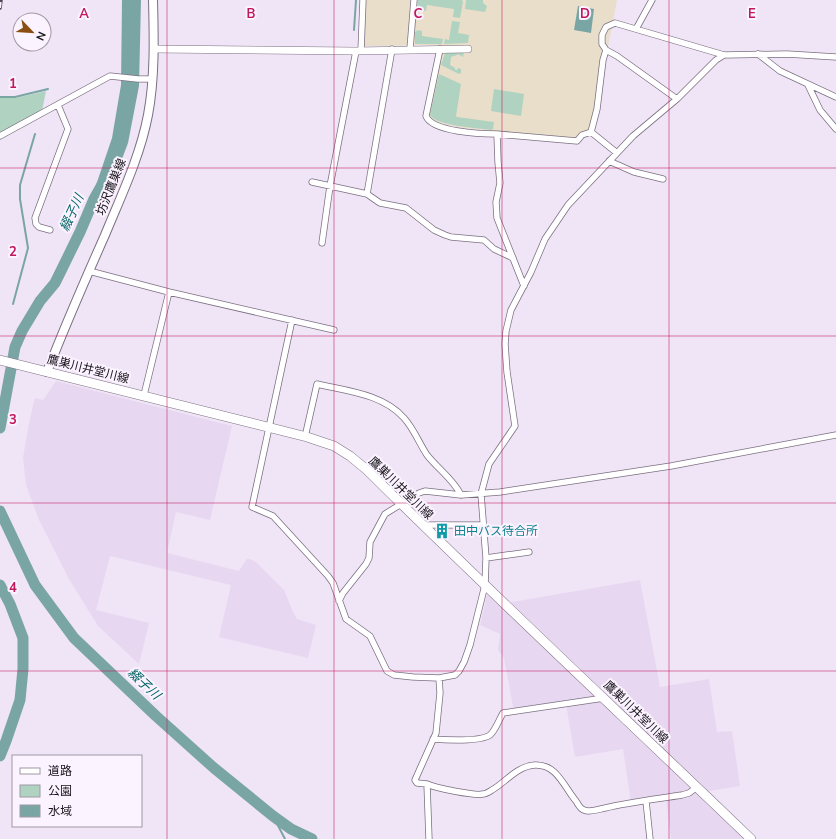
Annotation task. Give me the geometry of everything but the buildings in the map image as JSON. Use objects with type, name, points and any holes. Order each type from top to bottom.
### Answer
[{"type":"main road","name":"坊沢鷹巣線","points":[[47,372],[134,165],[142,138],[150,100],[149,79],[154,49],[153,0]]},
{"type":"main road","name":"鷹巣川井堂川線","points":[[0,360],[144,395],[305,437],[328,444],[350,456],[751,839]]},
{"type":"street","points":[[322,244],[330,186],[359,51],[363,0]]},
{"type":"street","points":[[410,49],[414,0]]},
{"type":"street","points":[[636,29],[652,0]]},
{"type":"street","points":[[677,99],[617,56],[606,50],[602,44],[602,35],[606,27],[615,23],[724,54],[787,54],[836,57]]},
{"type":"street","points":[[154,49],[359,51],[392,49],[468,49]]},
{"type":"street","points":[[367,194],[392,49]]},
{"type":"street","points":[[440,49],[426,116],[428,120],[435,125],[456,130],[577,141],[582,135],[590,132]]},
{"type":"street","points":[[590,132],[597,109],[603,60],[606,50]]},
{"type":"street","points":[[292,320],[252,507],[273,516],[333,583],[346,618],[370,636],[387,671],[394,675],[439,678],[455,675],[464,662],[476,624],[485,586],[486,558],[481,494],[489,464],[515,426],[507,372],[506,344],[506,331],[511,310],[524,286],[545,239],[568,205],[617,153],[724,54]]},
{"type":"street","points":[[758,54],[780,71],[836,97]]},
{"type":"street","points":[[0,136],[110,76],[149,79]]},
{"type":"street","points":[[808,85],[820,110],[836,129]]},
{"type":"street","points":[[50,230],[36,224],[35,218],[68,129],[58,105]]},
{"type":"street","points":[[590,132],[617,153]]},
{"type":"street","points":[[497,134],[500,183],[496,202],[496,214],[524,286]]},
{"type":"street","points":[[609,161],[634,172],[663,179]]},
{"type":"street","points":[[312,182],[367,194],[380,202],[406,208],[434,230],[451,238],[484,240],[494,249],[513,258]]},
{"type":"street","points":[[89,271],[169,292],[334,330]]},
{"type":"street","points":[[144,395],[169,292]]},
{"type":"street","points":[[305,437],[317,384],[374,397],[404,418],[427,454],[456,486],[461,495]]},
{"type":"street","points":[[339,601],[343,593],[366,564],[369,558],[370,542],[385,514],[400,503],[425,491],[461,495],[481,494],[671,466],[836,436]]},
{"type":"street","points":[[423,525],[483,525]]},
{"type":"street","points":[[486,558],[529,552]]},
{"type":"street","points":[[439,678],[440,692],[436,733],[415,780],[417,783],[427,784],[441,789],[482,795],[492,790],[520,769],[528,766],[540,765],[551,768],[557,774],[572,798],[585,811],[682,795],[689,793],[697,787]]},
{"type":"street","points":[[433,739],[465,740],[488,736],[491,734],[503,713],[604,698]]},
{"type":"street","points":[[427,784],[429,839]]},
{"type":"street","points":[[646,801],[650,839]]},
{"type":"shaded area","points":[[366,0],[617,0],[595,126],[573,138],[564,139],[457,127],[432,121],[428,116],[442,53],[437,45],[364,46]]},
{"type":"shaded area","points":[[56,381],[232,426],[210,520],[176,512],[167,553],[239,571],[247,559],[256,562],[284,590],[297,619],[316,625],[308,658],[219,637],[231,585],[110,556],[96,610],[149,623],[139,664],[98,626],[69,579],[39,520],[26,485],[23,458],[35,398],[43,400]]},
{"type":"shaded area","points":[[640,580],[660,687],[709,679],[717,732],[732,731],[740,786],[709,791],[757,839],[671,839],[666,798],[631,803],[623,749],[575,757],[566,704],[514,712],[504,658],[498,650],[500,634],[480,625],[487,595],[492,594],[507,603]]},
{"type":"green space","points":[[418,0],[462,0],[463,2],[460,18],[453,17],[454,9],[427,5],[426,11],[417,9]]},
{"type":"green space","points":[[466,0],[483,0],[483,3],[487,6],[485,12],[465,9]]},
{"type":"green space","points":[[452,21],[460,22],[458,33],[469,35],[468,43],[444,44],[445,39],[449,40]]},
{"type":"green space","points":[[418,30],[422,31],[422,36],[443,39],[442,44],[415,44],[415,32]]},
{"type":"green space","points":[[464,52],[463,57],[458,54],[451,57],[450,65],[455,68],[455,70],[458,68],[461,69],[461,73],[459,74],[441,65],[445,53]]},
{"type":"green space","points":[[439,74],[461,84],[456,116],[494,122],[493,129],[491,130],[449,124],[434,119],[430,115]]},
{"type":"green space","points":[[494,89],[524,94],[521,116],[491,111]]},
{"type":"green space","points":[[46,91],[42,111],[0,134],[0,98],[16,98]]},
{"type":"water","points":[[122,0],[141,0],[139,86],[128,143],[107,199],[93,194],[112,138],[121,85]]},
{"type":"water","points":[[578,6],[594,9],[591,33],[574,30]]},
{"type":"waterway","points":[[354,30],[356,0]]},
{"type":"waterway","points":[[0,97],[15,97],[48,89]]},
{"type":"waterway","points":[[13,304],[28,248],[20,199],[20,185],[35,134]]},
{"type":"waterway","name":"綴子川","points":[[0,428],[15,347],[22,331],[40,301],[55,283],[103,183]]},
{"type":"waterway","name":"綴子川","points":[[0,511],[35,585],[74,638],[156,716],[214,768],[273,816],[291,829],[312,839]]},
{"type":"waterway","points":[[0,585],[10,604],[23,638],[23,669],[20,700],[0,756]]},
{"type":"waterway","points":[[273,816],[285,839]]},
{"type":"railway","points":[[0,8],[1,0]]},
{"type":"place","name":"田中バス待合所","points":[[442,531]]}]
